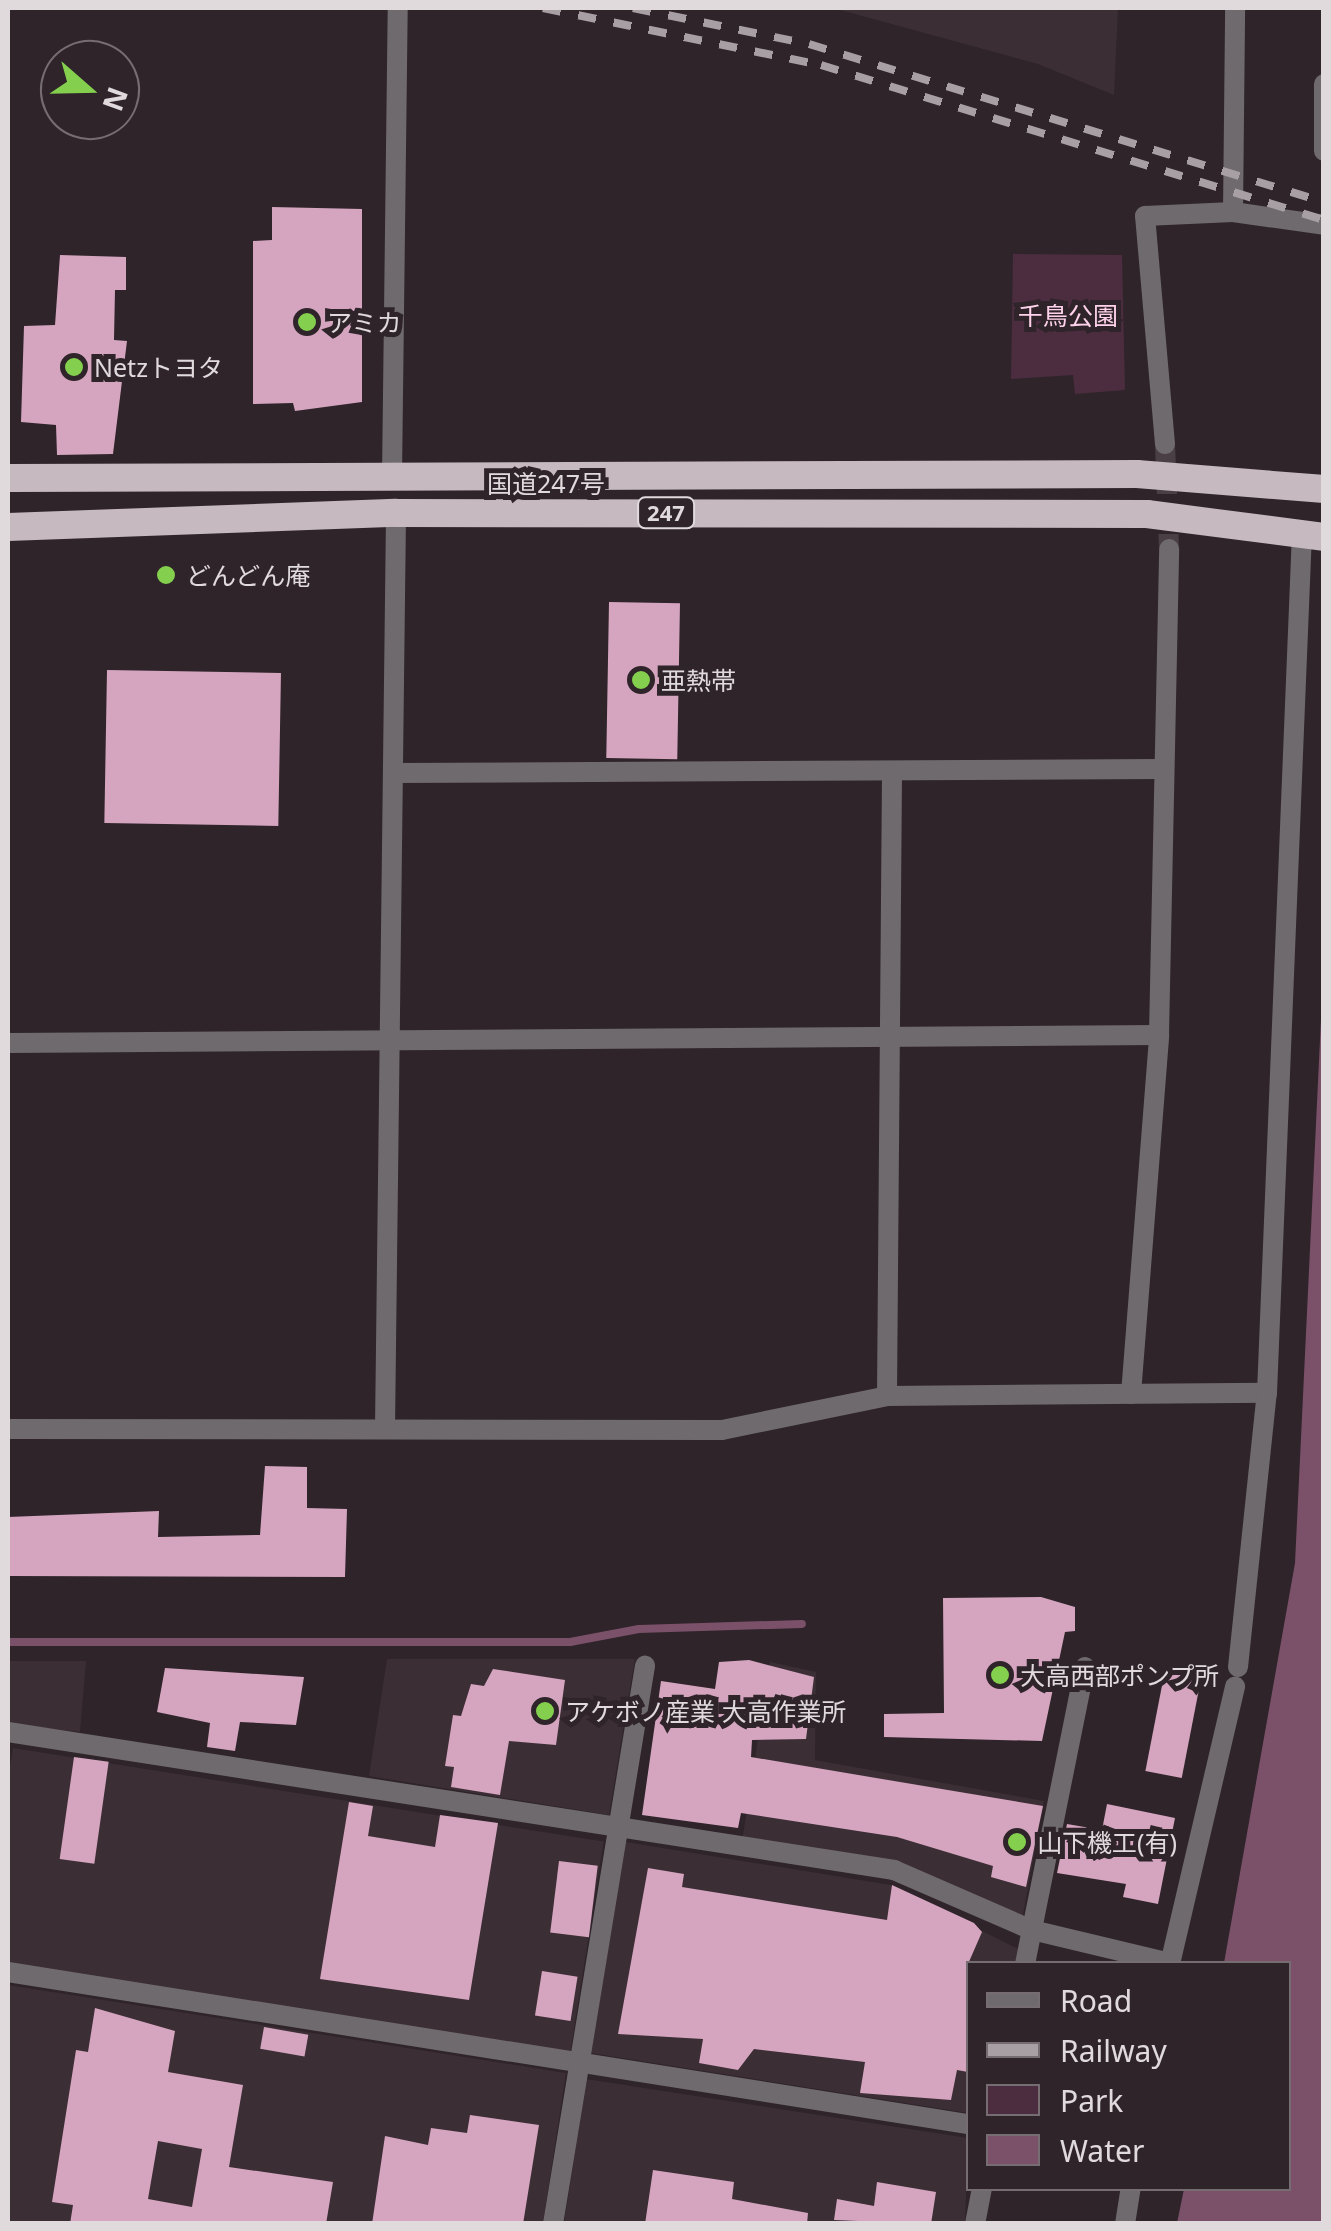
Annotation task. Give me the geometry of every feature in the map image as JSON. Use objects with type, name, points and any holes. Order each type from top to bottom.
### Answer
[{"type":"highway","name":"国道247号","points":[[8,478],[1137,474],[1324,490]]},
{"type":"highway","name":"国道247号","points":[[8,527],[396,513],[1147,514],[1313,534]]},
{"type":"street","points":[[392,476],[398,8]]},
{"type":"street","points":[[1233,212],[1234,8]]},
{"type":"street","points":[[1324,84],[1324,152]]},
{"type":"street","points":[[1165,444],[1145,216],[1233,212],[1324,225]]},
{"type":"street","points":[[385,1429],[396,513]]},
{"type":"street","points":[[1170,1961],[1236,1676],[1267,1393],[1313,534]]},
{"type":"street","points":[[1132,1394],[1159,1034],[1161,770],[1170,549]]},
{"type":"street","points":[[394,773],[892,775],[1161,770]]},
{"type":"street","points":[[887,1396],[892,775]]},
{"type":"street","points":[[8,1043],[390,1037],[1159,1034]]},
{"type":"street","points":[[8,1429],[722,1430],[887,1396],[1267,1393]]},
{"type":"street","points":[[553,2224],[645,1666]]},
{"type":"street","points":[[1027,1961],[1084,1667]]},
{"type":"street","points":[[8,1732],[894,1870],[1032,1930],[1162,1961]]},
{"type":"street","points":[[8,1972],[966,2124]]},
{"type":"street","points":[[975,2224],[981,2191]]},
{"type":"street","points":[[1125,2224],[1130,2191]]},
{"type":"shaded area","points":[[833,8],[1118,8],[1114,95],[1038,64]]},
{"type":"shaded area","points":[[387,1659],[635,1659],[609,1815],[369,1776]]},
{"type":"shaded area","points":[[8,1661],[86,1661],[80,1732],[8,1724]]},
{"type":"shaded area","points":[[770,1662],[816,1672],[815,1760],[1044,1801],[1022,1920],[896,1864],[742,1842]]},
{"type":"shaded area","points":[[13,1748],[604,1842],[570,2052],[8,1963],[8,1780]]},
{"type":"shaded area","points":[[626,1842],[891,1885],[1018,1949],[1015,1961],[966,1961],[966,2113],[591,2053]]},
{"type":"shaded area","points":[[8,1985],[566,2073],[543,2223],[8,2223]]},
{"type":"shaded area","points":[[586,2079],[966,2138],[965,2223],[564,2224]]},
{"type":"green space","name":"千鳥公園","points":[[1013,254],[1122,255],[1125,390],[1075,394],[1073,375],[1011,379]]},
{"type":"water","points":[[1323,977],[1323,2223],[1177,2223],[1184,2191],[1291,2191],[1291,1961],[1224,1961],[1295,1563]]},
{"type":"building","name":"アミカ","points":[[272,207],[362,209],[362,402],[295,411],[293,403],[253,404],[253,241],[272,240]]},
{"type":"building","name":"Netzトヨタ","points":[[60,255],[126,257],[126,290],[115,290],[114,340],[127,341],[113,454],[57,455],[56,425],[21,422],[24,326],[55,325]]},
{"type":"building","name":"亜熱帯","points":[[609,602],[680,603],[677,759],[606,758]]},
{"type":"building","points":[[107,670],[281,673],[278,826],[104,823]]},
{"type":"building","points":[[265,1466],[307,1467],[307,1508],[347,1509],[345,1577],[8,1576],[8,1517],[159,1511],[158,1537],[260,1535]]},
{"type":"building","name":"大高西部ポンプ所","points":[[1041,1597],[1075,1607],[1075,1631],[1065,1632],[1042,1741],[884,1737],[884,1714],[944,1713],[943,1598]]},
{"type":"building","points":[[749,1660],[814,1677],[806,1739],[752,1740],[751,1757],[1043,1806],[1026,1887],[991,1877],[993,1866],[897,1837],[741,1813],[738,1828],[642,1815],[661,1681],[715,1689],[719,1662]]},
{"type":"building","points":[[1166,1665],[1202,1672],[1182,1778],[1145,1771]]},
{"type":"building","points":[[165,1668],[304,1677],[296,1725],[240,1722],[235,1751],[207,1747],[210,1723],[157,1712]]},
{"type":"building","points":[[493,1669],[565,1680],[556,1745],[509,1741],[500,1795],[451,1787],[454,1767],[445,1766],[453,1715],[461,1716],[471,1684],[484,1686]]},
{"type":"building","points":[[74,1757],[109,1762],[94,1864],[60,1859]]},
{"type":"building","points":[[349,1802],[373,1806],[368,1836],[435,1847],[440,1815],[498,1823],[469,2000],[320,1979]]},
{"type":"building","points":[[1107,1804],[1175,1818],[1158,1904],[1123,1897],[1126,1884],[1057,1873],[1067,1824],[1102,1830]]},
{"type":"building","points":[[559,1861],[598,1866],[589,1937],[550,1932]]},
{"type":"building","points":[[648,1868],[684,1874],[682,1887],[887,1920],[892,1885],[974,1923],[982,1932],[966,1961],[966,2072],[957,2070],[951,2100],[860,2093],[865,2062],[754,2049],[738,2070],[699,2063],[703,2039],[618,2034]]},
{"type":"building","points":[[542,1971],[578,1977],[571,2021],[535,2015]]},
{"type":"building","points":[[95,2008],[175,2031],[168,2072],[243,2085],[229,2167],[333,2182],[326,2224],[70,2224],[73,2205],[52,2202],[76,2050],[88,2052]],"holes":[[[158,2141],[202,2149],[192,2207],[148,2199]]]},
{"type":"building","points":[[264,2027],[308,2035],[304,2056],[260,2049]]},
{"type":"building","points":[[470,2115],[539,2125],[523,2224],[372,2224],[385,2136],[428,2145],[431,2128],[467,2133]]},
{"type":"building","points":[[653,2170],[734,2182],[732,2199],[808,2213],[807,2224],[645,2224]]},
{"type":"building","points":[[877,2182],[936,2192],[931,2224],[834,2220],[837,2199],[874,2206]]},
{"type":"waterway","points":[[8,1642],[570,1642],[639,1629],[802,1624]]},
{"type":"tunnel","points":[[1165,444],[1169,549]]},
{"type":"railway","points":[[543,8],[821,65],[1324,220]]},
{"type":"railway","points":[[633,8],[809,44],[1324,202]]},
{"type":"place","name":"アミカ","points":[[307,322]]},
{"type":"place","name":"Netzトヨタ","points":[[74,367]]},
{"type":"place","name":"どんどん庵","points":[[166,575]]},
{"type":"place","name":"亜熱帯","points":[[641,680]]},
{"type":"place","name":"大高西部ポンプ所","points":[[1000,1675]]},
{"type":"place","name":"アケボノ産業 大高作業所","points":[[545,1711]]},
{"type":"place","name":"山下機工(有)","points":[[1017,1842]]}]
